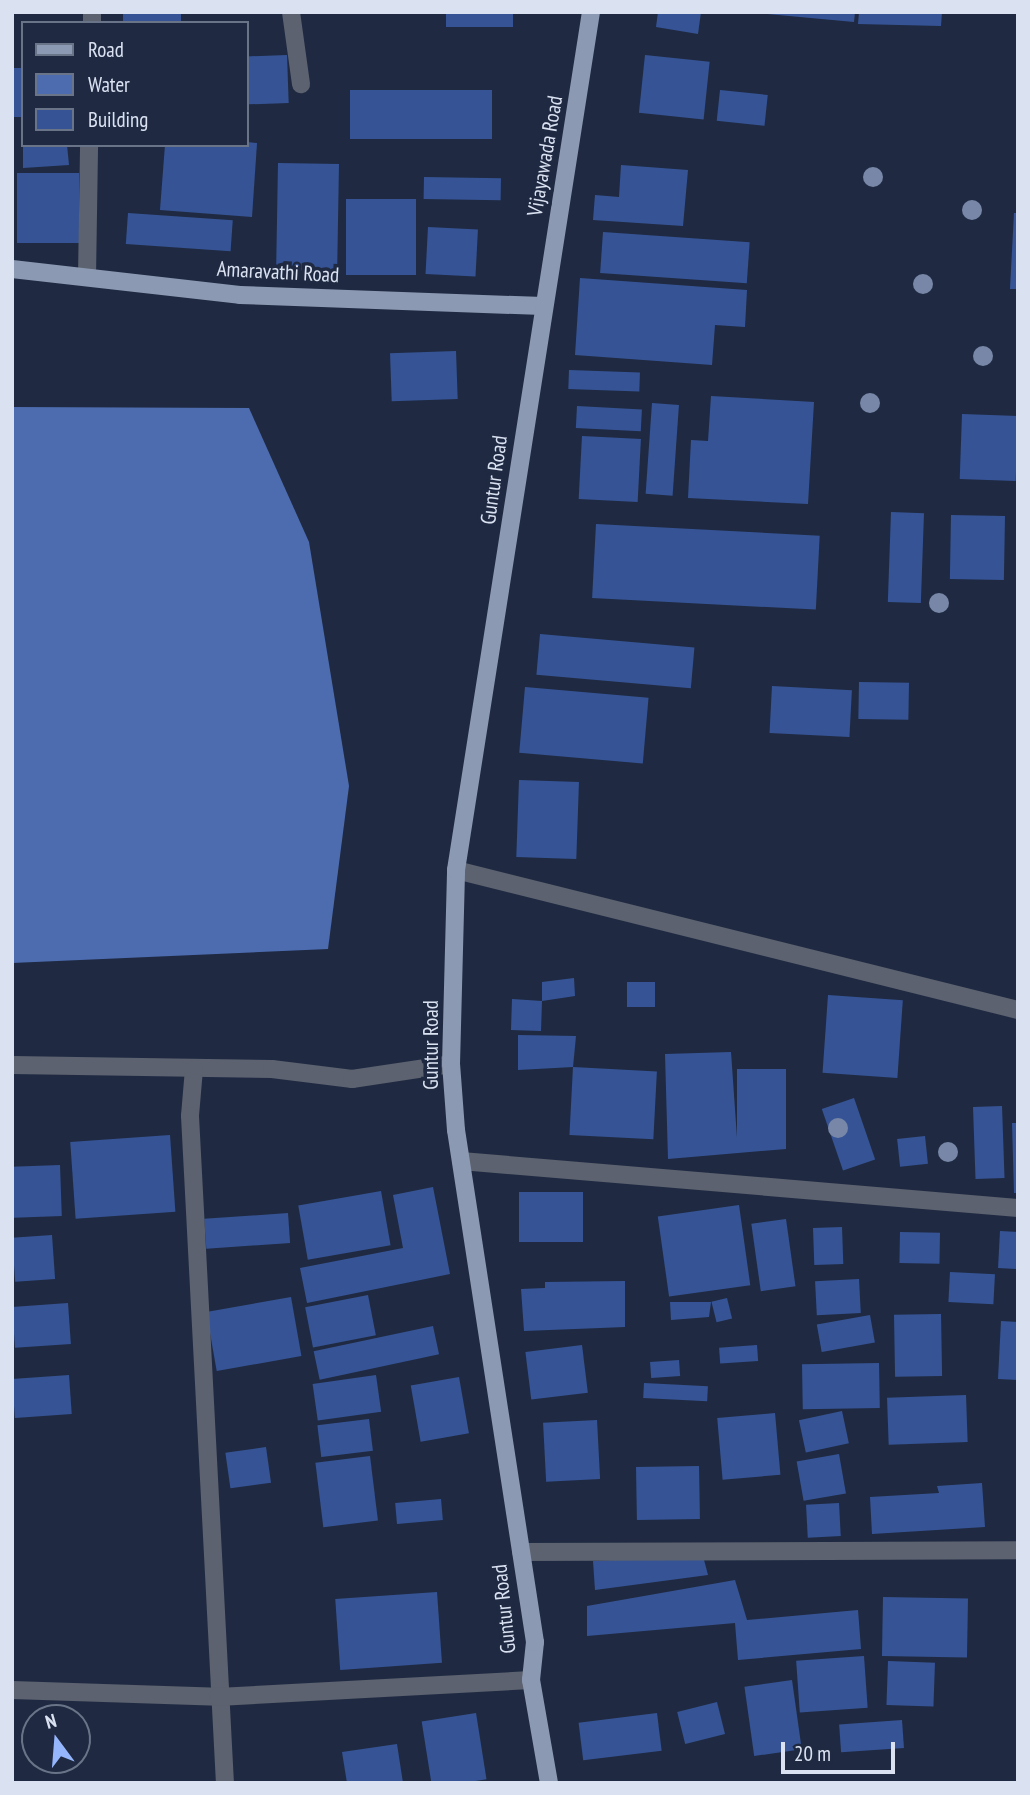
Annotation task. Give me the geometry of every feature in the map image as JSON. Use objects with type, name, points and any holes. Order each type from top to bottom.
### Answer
[{"type":"main road","name":"Vijayawada Road","points":[[542,306],[591,12]]},
{"type":"main road","name":"Amaravathi Road","points":[[12,269],[240,295],[542,306]]},
{"type":"main road","name":"Guntur Road","points":[[542,306],[456,870],[451,1064],[461,1161],[535,1642],[531,1680],[549,1783]]},
{"type":"street","points":[[291,12],[301,84]]},
{"type":"street","points":[[86,277],[89,147]]},
{"type":"street","points":[[456,870],[1018,1010]]},
{"type":"street","points":[[12,1065],[272,1069],[352,1079],[451,1064]]},
{"type":"street","points":[[194,1069],[190,1116],[218,1697],[225,1783]]},
{"type":"street","points":[[461,1161],[1018,1208]]},
{"type":"street","points":[[521,1552],[1018,1550]]},
{"type":"street","points":[[12,1690],[218,1697],[531,1680]]},
{"type":"water","points":[[12,407],[249,408],[309,542],[349,786],[328,949],[12,963]]},
{"type":"building","points":[[123,12],[181,12],[181,21],[123,21]]},
{"type":"building","points":[[446,12],[513,12],[513,27],[446,27]]},
{"type":"building","points":[[658,12],[701,12],[698,34],[656,27]]},
{"type":"building","points":[[746,12],[855,12],[854,22]]},
{"type":"building","points":[[859,12],[942,12],[941,26],[858,24]]},
{"type":"building","points":[[287,55],[289,103],[249,104],[248,56]]},
{"type":"building","points":[[645,55],[710,62],[704,119],[639,113]]},
{"type":"building","points":[[12,68],[21,68],[21,117],[12,117]]},
{"type":"building","points":[[350,90],[492,90],[492,139],[350,139]]},
{"type":"building","points":[[720,90],[768,95],[764,126],[717,121]]},
{"type":"building","points":[[248,142],[257,143],[252,217],[160,210],[165,147],[248,147]]},
{"type":"building","points":[[23,147],[67,147],[69,165],[23,168]]},
{"type":"building","points":[[278,163],[339,164],[337,271],[276,270]]},
{"type":"building","points":[[621,165],[688,170],[683,226],[593,220],[595,195],[619,197]]},
{"type":"building","points":[[17,173],[79,173],[79,243],[17,243]]},
{"type":"building","points":[[424,177],[501,178],[501,200],[424,199]]},
{"type":"building","points":[[346,199],[416,199],[416,275],[346,275]]},
{"type":"building","points":[[128,213],[233,220],[231,251],[126,244]]},
{"type":"building","points":[[1014,213],[1018,213],[1018,289],[1010,289]]},
{"type":"building","points":[[428,227],[478,230],[475,277],[426,274]]},
{"type":"building","points":[[603,232],[750,242],[747,283],[600,273]]},
{"type":"building","points":[[580,278],[747,290],[745,327],[715,325],[712,365],[575,355]]},
{"type":"building","points":[[456,351],[458,399],[392,401],[390,353]]},
{"type":"building","points":[[569,370],[640,372],[639,391],[568,389]]},
{"type":"building","points":[[711,396],[814,402],[808,504],[688,498],[691,440],[708,441]]},
{"type":"building","points":[[652,403],[679,405],[673,496],[646,494]]},
{"type":"building","points":[[577,406],[642,409],[641,431],[576,428]]},
{"type":"building","points":[[962,414],[1018,416],[1016,481],[960,479]]},
{"type":"building","points":[[582,436],[641,439],[638,502],[579,499]]},
{"type":"building","points":[[891,512],[924,513],[921,603],[888,602]]},
{"type":"building","points":[[951,515],[1005,516],[1004,580],[950,579]]},
{"type":"building","points":[[596,524],[820,536],[816,610],[592,598]]},
{"type":"building","points":[[540,634],[694,648],[691,688],[536,675]]},
{"type":"building","points":[[859,682],[909,683],[908,720],[858,719]]},
{"type":"building","points":[[772,686],[852,690],[849,737],[770,733]]},
{"type":"building","points":[[525,687],[649,698],[643,764],[519,753]]},
{"type":"building","points":[[519,780],[579,782],[576,859],[516,857]]},
{"type":"building","points":[[574,978],[575,996],[542,1001],[542,982]]},
{"type":"building","points":[[627,982],[655,982],[655,1007],[627,1007]]},
{"type":"building","points":[[828,995],[903,1000],[897,1078],[823,1073]]},
{"type":"building","points":[[512,999],[542,1001],[541,1031],[511,1030]]},
{"type":"building","points":[[518,1035],[576,1036],[573,1067],[518,1070]]},
{"type":"building","points":[[731,1052],[737,1138],[737,1069],[786,1069],[786,1149],[668,1159],[665,1054]]},
{"type":"building","points":[[573,1067],[657,1071],[653,1139],[569,1135]]},
{"type":"building","points":[[854,1098],[875,1159],[843,1171],[822,1109]]},
{"type":"building","points":[[1002,1106],[1005,1178],[976,1179],[973,1107]]},
{"type":"building","points":[[1012,1123],[1018,1123],[1018,1193],[1014,1193]]},
{"type":"building","points":[[170,1135],[175,1212],[76,1219],[70,1142]]},
{"type":"building","points":[[925,1136],[928,1164],[900,1167],[897,1139]]},
{"type":"building","points":[[60,1165],[62,1216],[14,1218],[12,1167]]},
{"type":"building","points":[[433,1187],[450,1274],[307,1303],[300,1268],[403,1248],[393,1195]]},
{"type":"building","points":[[381,1191],[391,1245],[308,1260],[298,1206]]},
{"type":"building","points":[[519,1192],[583,1192],[583,1242],[519,1242]]},
{"type":"building","points":[[739,1205],[750,1285],[669,1297],[658,1216]]},
{"type":"building","points":[[288,1213],[290,1243],[206,1249],[204,1219]]},
{"type":"building","points":[[786,1219],[795,1286],[761,1291],[751,1224]]},
{"type":"building","points":[[842,1227],[843,1264],[814,1265],[813,1228]]},
{"type":"building","points":[[1000,1231],[1018,1232],[1016,1269],[998,1268]]},
{"type":"building","points":[[900,1232],[940,1233],[939,1264],[899,1263]]},
{"type":"building","points":[[52,1235],[55,1279],[15,1282],[12,1238]]},
{"type":"building","points":[[950,1272],[995,1274],[993,1304],[948,1302]]},
{"type":"building","points":[[859,1279],[861,1313],[817,1315],[815,1281]]},
{"type":"building","points":[[625,1281],[625,1327],[524,1331],[521,1289],[545,1288],[545,1282]]},
{"type":"building","points":[[368,1295],[376,1335],[313,1347],[305,1307]]},
{"type":"building","points":[[291,1297],[301,1356],[217,1371],[206,1312]]},
{"type":"building","points":[[727,1298],[732,1318],[717,1322],[711,1302]]},
{"type":"building","points":[[670,1302],[711,1302],[709,1317],[671,1320]]},
{"type":"building","points":[[68,1303],[71,1344],[15,1348],[12,1307]]},
{"type":"building","points":[[941,1314],[942,1376],[895,1377],[894,1315]]},
{"type":"building","points":[[870,1315],[875,1343],[822,1352],[817,1324]]},
{"type":"building","points":[[1001,1321],[1018,1322],[1018,1380],[998,1379]]},
{"type":"building","points":[[433,1326],[439,1354],[320,1380],[314,1351]]},
{"type":"building","points":[[582,1345],[588,1393],[531,1400],[525,1352]]},
{"type":"building","points":[[757,1345],[758,1361],[720,1364],[719,1348]]},
{"type":"building","points":[[679,1360],[680,1376],[651,1378],[650,1362]]},
{"type":"building","points":[[879,1363],[880,1408],[803,1409],[802,1364]]},
{"type":"building","points":[[69,1375],[72,1414],[15,1418],[12,1379]]},
{"type":"building","points":[[376,1375],[381,1412],[318,1421],[313,1384]]},
{"type":"building","points":[[459,1377],[469,1433],[421,1442],[411,1386]]},
{"type":"building","points":[[644,1383],[708,1386],[707,1401],[643,1398]]},
{"type":"building","points":[[966,1395],[968,1442],[889,1445],[887,1398]]},
{"type":"building","points":[[842,1411],[849,1443],[806,1452],[799,1420]]},
{"type":"building","points":[[775,1413],[780,1475],[723,1480],[717,1418]]},
{"type":"building","points":[[369,1419],[373,1451],[321,1457],[317,1425]]},
{"type":"building","points":[[597,1420],[600,1479],[546,1482],[543,1423]]},
{"type":"building","points":[[266,1447],[271,1483],[230,1488],[225,1453]]},
{"type":"building","points":[[839,1454],[846,1493],[804,1501],[797,1461]]},
{"type":"building","points":[[370,1456],[378,1521],[323,1527],[315,1463]]},
{"type":"building","points":[[699,1466],[700,1519],[637,1520],[636,1467]]},
{"type":"building","points":[[982,1483],[985,1527],[872,1534],[870,1497],[939,1493],[937,1486]]},
{"type":"building","points":[[441,1499],[443,1520],[397,1524],[395,1503]]},
{"type":"building","points":[[839,1503],[841,1536],[808,1538],[806,1505]]},
{"type":"building","points":[[703,1556],[708,1575],[595,1590],[593,1561]]},
{"type":"building","points":[[735,1580],[747,1620],[858,1610],[861,1649],[738,1660],[735,1623],[587,1636],[587,1606]]},
{"type":"building","points":[[437,1592],[442,1663],[340,1670],[335,1599]]},
{"type":"building","points":[[883,1597],[968,1598],[967,1657],[882,1656]]},
{"type":"building","points":[[864,1656],[868,1708],[800,1713],[796,1661]]},
{"type":"building","points":[[888,1661],[935,1663],[933,1707],[886,1705]]},
{"type":"building","points":[[792,1680],[802,1749],[754,1756],[744,1687]]},
{"type":"building","points":[[717,1702],[725,1734],[685,1744],[677,1712]]},
{"type":"building","points":[[476,1713],[486,1779],[462,1783],[431,1783],[422,1722]]},
{"type":"building","points":[[657,1713],[662,1751],[583,1760],[579,1723]]},
{"type":"building","points":[[902,1720],[904,1748],[841,1752],[839,1724]]},
{"type":"building","points":[[397,1744],[403,1783],[347,1783],[342,1752]]}]
